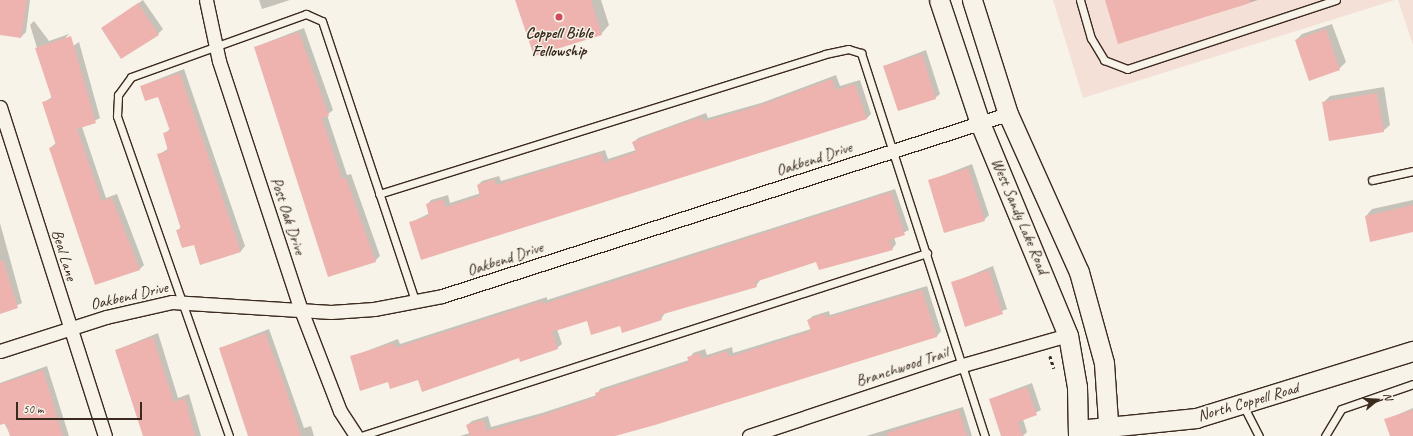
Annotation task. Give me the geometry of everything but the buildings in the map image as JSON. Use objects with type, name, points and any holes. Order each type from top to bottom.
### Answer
[{"type":"main road","name":"West Sandy Lake Road","points":[[939,0],[980,123],[1068,335],[1077,386],[1078,433]]},
{"type":"main road","name":"West Sandy Lake Road","points":[[972,0],[1008,114],[1079,272],[1104,363],[1109,432]]},
{"type":"main road","name":"North Coppell Road","points":[[1078,433],[1109,432],[1196,418],[1413,351]]},
{"type":"street","name":"Post Oak Drive","points":[[206,0],[216,43],[301,310],[340,411],[356,436]]},
{"type":"street","name":"Beal Lane","points":[[0,107],[69,329],[105,436]]},
{"type":"street","name":"Oakbend Drive","points":[[0,351],[106,317],[182,302],[301,310],[374,309],[472,288],[1008,114]]},
{"type":"street","name":"Branchwood Trail","points":[[749,436],[963,365],[1068,335]]},
{"type":"lane","points":[[1080,0],[1091,38],[1104,60],[1126,69],[1336,0]]},
{"type":"lane","points":[[229,436],[116,116],[118,95],[131,77],[216,43],[306,14],[322,21],[415,301]]},
{"type":"lane","points":[[379,194],[848,49],[861,53],[867,62],[985,436]]},
{"type":"lane","points":[[1372,180],[1413,171]]},
{"type":"lane","points":[[361,436],[927,253]]},
{"type":"lane","points":[[1325,436],[1341,409],[1413,384]]},
{"type":"lane","points":[[1243,404],[1259,436]]},
{"type":"shaded area","points":[[1053,0],[1395,0],[1083,98]]},
{"type":"shaded area","points":[[1398,0],[1413,0],[1413,45]]},
{"type":"place","name":"Coppell Bible Fellowship","points":[[559,17]]}]
